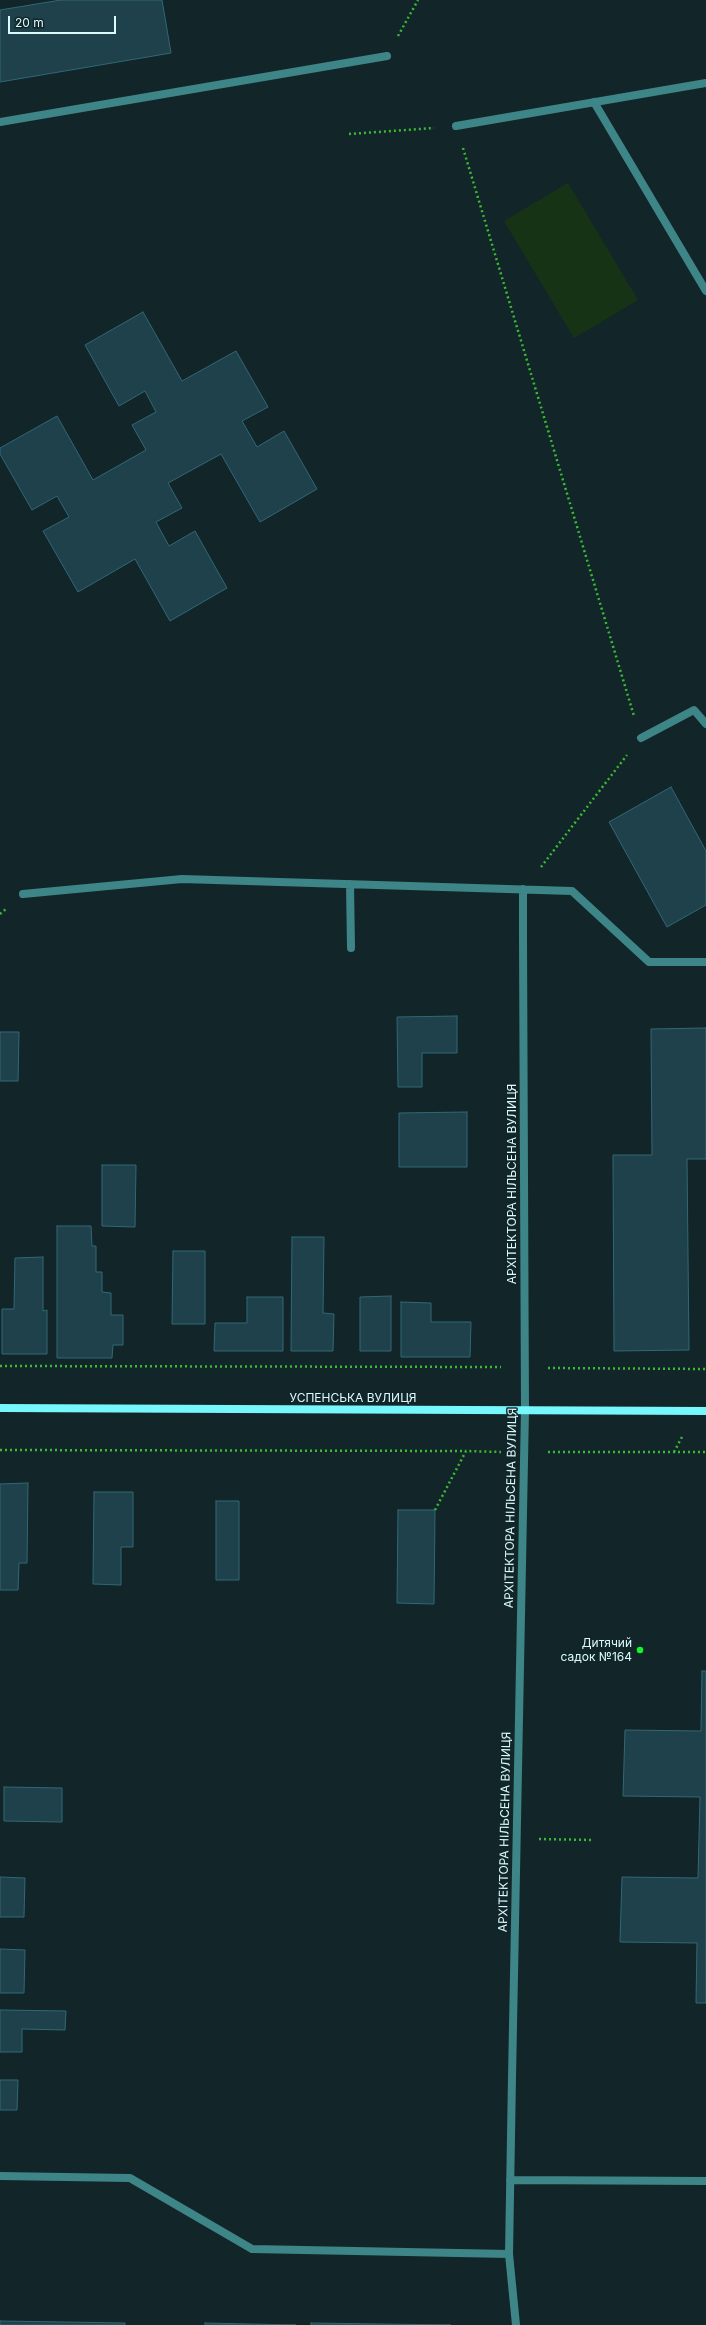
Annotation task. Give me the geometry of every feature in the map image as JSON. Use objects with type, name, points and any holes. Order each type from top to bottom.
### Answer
[{"type":"street","points":[[0,122],[387,56]]},
{"type":"street","points":[[456,126],[706,83]]},
{"type":"street","points":[[594,102],[706,291]]},
{"type":"street","points":[[641,738],[694,710],[706,724]]},
{"type":"street","points":[[23,894],[182,879],[572,891],[649,962],[706,962]]},
{"type":"street","points":[[350,884],[351,948]]},
{"type":"street","name":"АРХІТЕКТОРА НІЛЬСЕНА ВУЛИЦЯ","points":[[516,2325],[509,2254],[525,1410],[523,889]]},
{"type":"street","name":"УСПЕНСЬКА ВУЛИЦЯ","points":[[0,1408],[706,1411]]},
{"type":"street","points":[[0,2176],[130,2178],[252,2249],[509,2254]]},
{"type":"street","points":[[510,2180],[706,2182]]},
{"type":"path","points":[[387,56],[418,0]]},
{"type":"path","points":[[349,134],[456,126],[641,738],[523,889]]},
{"type":"path","points":[[0,1366],[706,1368]]},
{"type":"path","points":[[0,1450],[706,1452]]},
{"type":"path","points":[[435,1510],[466,1451]]},
{"type":"path","points":[[517,1838],[591,1840]]},
{"type":"green space","points":[[568,183],[638,300],[574,338],[504,221]]},
{"type":"building","points":[[61,0],[162,0],[171,53],[0,82],[0,10]]},
{"type":"building","points":[[143,312],[182,381],[236,351],[268,407],[242,421],[257,447],[284,431],[317,489],[260,522],[221,454],[168,483],[182,508],[156,522],[169,546],[195,531],[227,588],[170,621],[135,559],[78,592],[43,531],[69,517],[57,496],[32,510],[0,454],[0,448],[57,416],[93,480],[146,450],[132,425],[156,412],[145,391],[119,406],[85,345]]},
{"type":"building","points":[[671,787],[706,851],[706,905],[667,927],[609,822]]},
{"type":"building","points":[[457,1016],[457,1053],[422,1053],[422,1087],[398,1087],[397,1017]]},
{"type":"building","points":[[706,1028],[706,1159],[687,1159],[689,1350],[614,1351],[613,1155],[652,1155],[651,1029]]},
{"type":"building","points":[[0,1032],[19,1032],[18,1081],[0,1081]]},
{"type":"building","points":[[467,1112],[467,1167],[399,1167],[399,1113]]},
{"type":"building","points":[[102,1165],[136,1165],[135,1227],[102,1226]]},
{"type":"building","points":[[57,1226],[91,1226],[92,1246],[96,1246],[96,1272],[102,1272],[102,1292],[111,1293],[111,1315],[123,1315],[123,1345],[113,1345],[112,1358],[57,1358]]},
{"type":"building","points":[[292,1237],[324,1237],[323,1313],[334,1314],[333,1351],[291,1351]]},
{"type":"building","points":[[173,1251],[205,1251],[205,1324],[172,1324]]},
{"type":"building","points":[[43,1257],[43,1311],[47,1310],[47,1354],[2,1354],[2,1309],[14,1309],[15,1258]]},
{"type":"building","points":[[391,1296],[391,1351],[360,1351],[360,1297]]},
{"type":"building","points":[[247,1297],[283,1297],[283,1351],[214,1351],[215,1323],[247,1323]]},
{"type":"building","points":[[401,1302],[431,1303],[431,1322],[471,1322],[470,1357],[401,1357]]},
{"type":"building","points":[[28,1483],[27,1563],[19,1563],[18,1590],[0,1590],[0,1484]]},
{"type":"building","points":[[94,1492],[133,1492],[133,1547],[121,1547],[121,1585],[93,1584]]},
{"type":"building","points":[[216,1501],[239,1501],[239,1580],[216,1580]]},
{"type":"building","points":[[398,1510],[435,1510],[434,1604],[397,1603]]},
{"type":"building","points":[[702,1671],[706,1671],[706,2003],[696,2003],[697,1943],[620,1942],[622,1877],[698,1878],[700,1797],[623,1796],[625,1730],[701,1731]]},
{"type":"building","points":[[4,1787],[62,1788],[62,1822],[4,1821]]},
{"type":"building","points":[[0,1877],[25,1878],[24,1917],[0,1917]]},
{"type":"building","points":[[0,1949],[25,1950],[24,1993],[0,1993]]},
{"type":"building","points":[[0,2010],[66,2011],[65,2030],[22,2029],[22,2052],[0,2052]]},
{"type":"building","points":[[0,2080],[18,2080],[17,2110],[0,2110]]},
{"type":"building","points":[[0,2321],[125,2323],[125,2325],[0,2325]]},
{"type":"building","points":[[205,2323],[296,2325],[205,2325]]},
{"type":"building","points":[[311,2323],[451,2325],[311,2325]]},
{"type":"place","name":"Дитячий садок №164","points":[[640,1650]]}]
